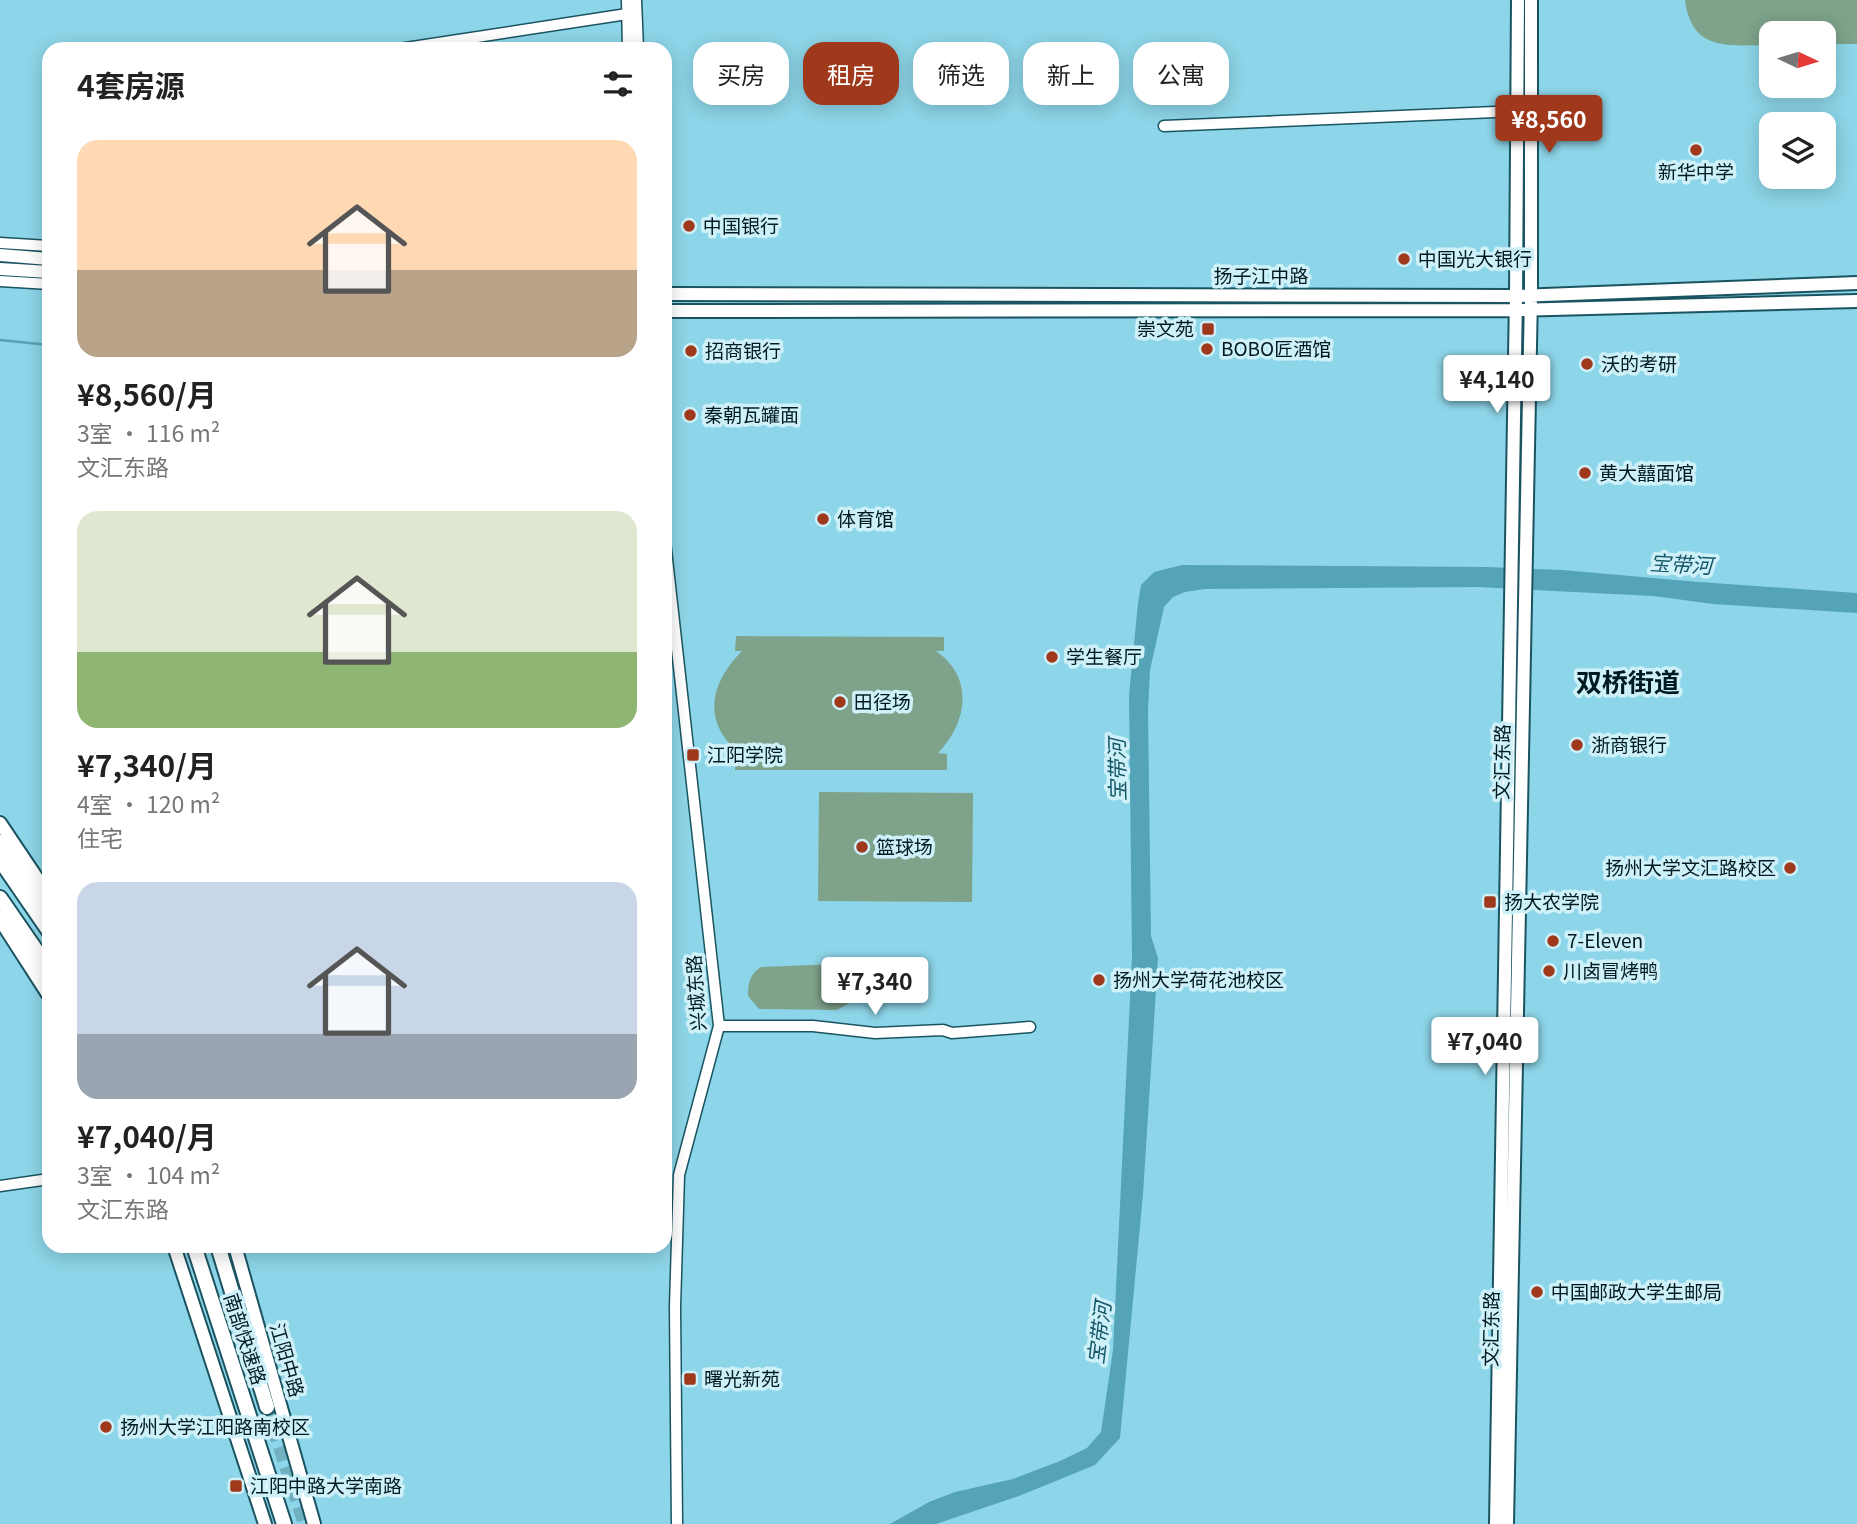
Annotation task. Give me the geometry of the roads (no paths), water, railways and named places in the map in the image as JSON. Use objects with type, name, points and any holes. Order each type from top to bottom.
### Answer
[{"type":"highway","points":[[0,842],[42,898]]},
{"type":"highway","points":[[0,860],[42,921]]},
{"type":"highway","points":[[0,898],[42,959]]},
{"type":"highway","points":[[0,918],[42,984]]},
{"type":"highway","points":[[189,1253],[225,1359],[242,1394]]},
{"type":"highway","name":"南部快速路","points":[[196,1253],[284,1524]]},
{"type":"highway","name":"南部快速路","points":[[220,1253],[267,1407]]},
{"type":"main road","name":"文汇东路","points":[[1496,1524],[1519,111],[1518,0]]},
{"type":"main road","name":"文汇东路","points":[[1507,1524],[1531,310],[1531,0]]},
{"type":"main road","points":[[0,255],[42,258]]},
{"type":"main road","points":[[0,269],[42,272]]},
{"type":"main road","name":"扬子江中路","points":[[672,294],[1516,296],[1857,284]]},
{"type":"main road","name":"扬子江中路","points":[[672,311],[1531,310],[1857,301]]},
{"type":"main road","points":[[0,823],[42,886]]},
{"type":"main road","points":[[0,924],[42,985]]},
{"type":"main road","points":[[176,1253],[265,1524]]},
{"type":"main road","name":"江阳中路","points":[[237,1253],[314,1524]]},
{"type":"street","points":[[627,0],[628,42]]},
{"type":"street","points":[[636,0],[638,42]]},
{"type":"street","points":[[445,42],[627,14]]},
{"type":"street","points":[[1164,126],[1519,111]]},
{"type":"street","points":[[0,243],[42,246]]},
{"type":"street","points":[[0,281],[42,284]]},
{"type":"street","name":"兴城东路","points":[[672,604],[719,1026],[679,1175],[675,1307],[677,1524]]},
{"type":"street","points":[[719,1026],[813,1026],[875,1033],[943,1030],[952,1033],[1030,1027]]},
{"type":"street","points":[[0,1186],[42,1180]]},
{"type":"water","points":[[1182,565],[1562,570],[1857,593],[1857,613],[1713,604],[1654,596],[1477,587],[1205,589],[1173,597],[1164,607],[1150,670],[1148,710],[1151,936],[1158,958],[1143,1194],[1120,1438],[1095,1465],[1019,1496],[936,1524],[890,1524],[929,1502],[955,1492],[1013,1479],[1060,1461],[1087,1448],[1101,1432],[1113,1350],[1132,957],[1129,695],[1141,585],[1154,572]]},
{"type":"waterway","points":[[0,340],[42,344]]},
{"type":"tunnel","points":[[267,1407],[305,1524]]},
{"type":"place","name":"新华中学","points":[[1696,150]]},
{"type":"place","name":"中国银行","points":[[689,226]]},
{"type":"place","name":"中国光大银行","points":[[1404,259]]},
{"type":"place","name":"崇文苑","points":[[1208,329]]},
{"type":"place","name":"BOBO匠酒馆","points":[[1207,349]]},
{"type":"place","name":"招商银行","points":[[691,351]]},
{"type":"place","name":"沃的考研","points":[[1587,364]]},
{"type":"place","name":"秦朝瓦罐面","points":[[690,415]]},
{"type":"place","name":"黄大囍面馆","points":[[1585,473]]},
{"type":"place","name":"体育馆","points":[[823,519]]},
{"type":"place","name":"学生餐厅","points":[[1052,657]]},
{"type":"place","name":"田径场","points":[[840,702]]},
{"type":"place","name":"浙商银行","points":[[1577,745]]},
{"type":"place","name":"江阳学院","points":[[693,755]]},
{"type":"place","name":"篮球场","points":[[862,847]]},
{"type":"place","name":"扬州大学文汇路校区","points":[[1790,868]]},
{"type":"place","name":"扬大农学院","points":[[1490,902]]},
{"type":"place","name":"7-Eleven","points":[[1553,941]]},
{"type":"place","name":"川卤冒烤鸭","points":[[1549,971]]},
{"type":"place","name":"扬州大学荷花池校区","points":[[1099,980]]},
{"type":"place","name":"中国邮政大学生邮局","points":[[1537,1292]]},
{"type":"place","name":"曙光新苑","points":[[690,1379]]},
{"type":"place","name":"扬州大学江阳路南校区","points":[[106,1427]]},
{"type":"place","name":"江阳中路大学南路","points":[[236,1486]]},
{"type":"district","name":"双桥街道","points":[[1628,683]]},
{"type":"water label","name":"宝带河","points":[[1681,565]]},
{"type":"water label","name":"宝带河","points":[[1118,770]]},
{"type":"water label","name":"宝带河","points":[[1100,1333]]}]
